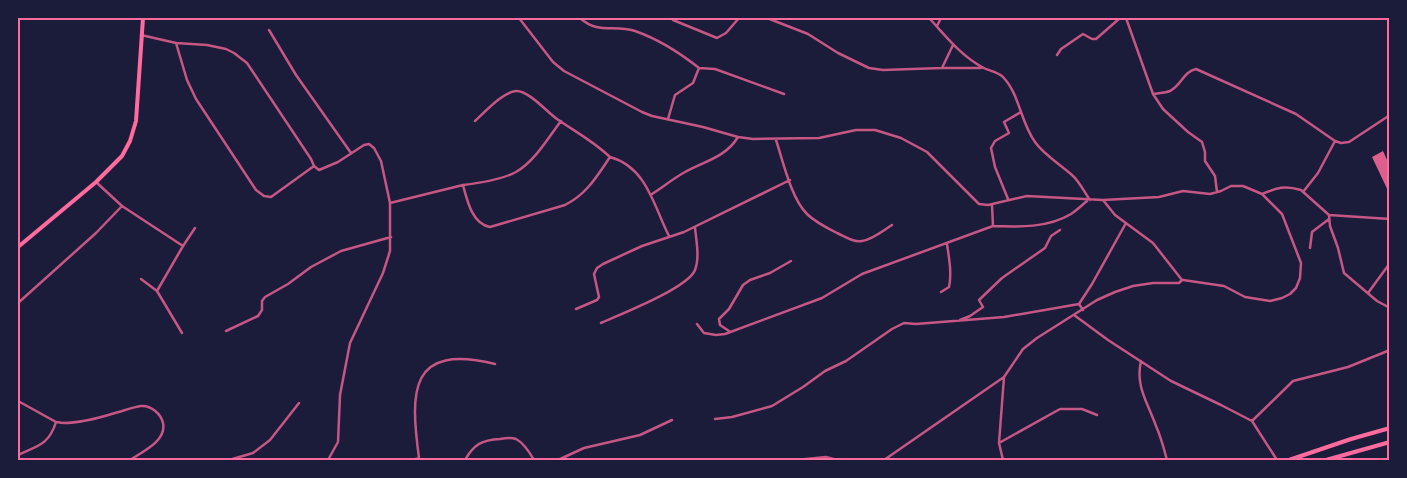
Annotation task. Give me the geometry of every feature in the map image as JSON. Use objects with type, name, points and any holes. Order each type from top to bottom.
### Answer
[{"type":"main road","points":[[18,247],[96,182],[122,156],[136,121],[143,18]]},
{"type":"main road","points":[[1289,460],[1350,439],[1390,428]]},
{"type":"main road","points":[[1326,460],[1390,442]]},
{"type":"street","points":[[519,18],[553,62],[564,71],[632,108],[652,116],[738,137],[776,140],[818,138],[856,130],[874,130],[902,138],[927,152],[976,202],[983,205],[992,205],[1027,196],[1103,200],[1159,198],[1183,191],[1210,194],[1234,185],[1243,186],[1262,194],[1284,218],[1301,263],[1300,278],[1296,288],[1290,294],[1282,298],[1264,301],[1246,297],[1224,286],[1182,280],[1179,283],[1153,283],[1133,286],[1097,300],[1023,349],[1004,377],[884,460]]},
{"type":"street","points":[[580,18],[598,28],[621,28],[634,31],[672,50],[699,68],[715,69],[784,94]]},
{"type":"street","points":[[673,20],[717,38],[726,33],[740,18]]},
{"type":"street","points":[[757,18],[763,18]]},
{"type":"street","points":[[768,18],[808,34],[838,53],[869,68],[882,70],[983,68],[1001,74],[1015,94],[1034,141],[1041,150],[1076,179],[1089,200]]},
{"type":"street","points":[[929,18],[953,45],[983,68]]},
{"type":"street","points":[[937,26],[941,18]]},
{"type":"street","points":[[1057,55],[1061,49],[1083,34],[1096,39],[1120,18]]},
{"type":"street","points":[[1126,18],[1153,94],[1163,108],[1188,132],[1202,142],[1205,162],[1215,176],[1217,192]]},
{"type":"street","points":[[269,30],[296,75],[351,153]]},
{"type":"street","points":[[141,35],[176,43],[207,45],[234,52],[248,63],[314,166],[319,170],[338,162],[364,145],[369,144],[374,148],[384,168],[390,203],[390,251],[383,273],[350,343],[340,395],[338,442],[328,460]]},
{"type":"street","points":[[176,43],[187,80],[196,99],[256,190],[264,196],[270,197],[314,166]]},
{"type":"street","points":[[942,68],[953,45]]},
{"type":"street","points":[[668,120],[675,95],[693,83],[699,68]]},
{"type":"street","points":[[1153,94],[1169,91],[1179,84],[1187,73],[1196,69],[1296,114],[1335,141],[1341,143],[1349,142],[1390,115]]},
{"type":"street","points":[[475,121],[509,94],[518,91],[527,95],[561,121],[586,136],[610,158],[617,159],[634,170],[652,194],[669,236]]},
{"type":"street","points":[[1008,200],[995,167],[991,148],[995,141],[1009,133],[1004,122],[1021,112]]},
{"type":"street","points":[[390,203],[463,185],[492,180],[515,172],[523,167],[537,152],[561,121]]},
{"type":"street","points":[[652,194],[683,173],[722,155],[733,146],[738,137]]},
{"type":"street","points":[[776,140],[790,180],[806,213],[831,230],[860,242],[892,225]]},
{"type":"street","points":[[1303,192],[1318,173],[1335,141]]},
{"type":"street","points":[[463,185],[475,216],[484,226],[490,226],[565,205],[575,200],[593,182],[610,158]]},
{"type":"street","points":[[576,309],[597,300],[599,297],[594,274],[597,268],[642,246],[695,227],[790,180]]},
{"type":"street","points":[[96,182],[122,206],[183,246]]},
{"type":"street","points":[[1262,194],[1278,187],[1296,188],[1303,192],[1329,217],[1343,272],[1390,308]]},
{"type":"street","points":[[697,324],[700,330],[709,335],[730,332],[822,298],[862,274],[993,226],[1046,224],[1072,214],[1089,200]]},
{"type":"street","points":[[1103,200],[1115,215],[1154,243],[1182,280]]},
{"type":"street","points":[[992,205],[993,226]]},
{"type":"street","points":[[18,303],[96,233],[122,206]]},
{"type":"street","points":[[1310,248],[1312,232],[1329,217],[1390,219]]},
{"type":"street","points":[[715,419],[732,417],[772,406],[825,371],[846,361],[880,336],[904,323],[1004,317],[1078,304],[1092,284],[1126,223]]},
{"type":"street","points":[[601,323],[675,288],[692,276],[698,257],[695,227]]},
{"type":"street","points":[[157,291],[195,228]]},
{"type":"street","points":[[956,321],[970,316],[983,307],[979,300],[1002,278],[1045,248],[1051,236],[1060,230]]},
{"type":"street","points":[[226,331],[258,316],[262,310],[264,298],[288,284],[311,267],[341,251],[391,237]]},
{"type":"street","points":[[941,292],[949,287],[950,282],[947,244]]},
{"type":"street","points":[[730,332],[720,325],[719,319],[732,304],[743,285],[791,261]]},
{"type":"street","points":[[1368,293],[1390,263]]},
{"type":"street","points":[[141,279],[157,291],[182,333]]},
{"type":"street","points":[[1078,304],[1083,310]]},
{"type":"street","points":[[1074,315],[1108,340],[1171,381],[1252,421],[1276,460]]},
{"type":"street","points":[[1252,421],[1293,381],[1348,366],[1390,350]]},
{"type":"street","points":[[413,460],[420,459],[414,416],[416,390],[421,376],[431,366],[442,361],[483,361],[495,364]]},
{"type":"street","points":[[1141,361],[1138,372],[1139,383],[1167,460]]},
{"type":"street","points":[[1003,460],[999,443],[1004,377]]},
{"type":"street","points":[[18,401],[56,422],[70,423],[103,417],[141,406],[155,410],[162,418],[164,425],[163,435],[154,444],[130,460]]},
{"type":"street","points":[[228,460],[253,453],[270,440],[299,403]]},
{"type":"street","points":[[999,443],[1060,409],[1082,409],[1097,415]]},
{"type":"street","points":[[558,460],[584,448],[640,435],[672,420]]},
{"type":"street","points":[[18,455],[49,438],[56,422]]},
{"type":"street","points":[[465,460],[482,441],[511,438],[520,441],[534,460]]},
{"type":"street","points":[[796,460],[826,457],[837,460]]},
{"type":"building","points":[[1383,151],[1388,162],[1390,161],[1390,195],[1372,157]]}]
